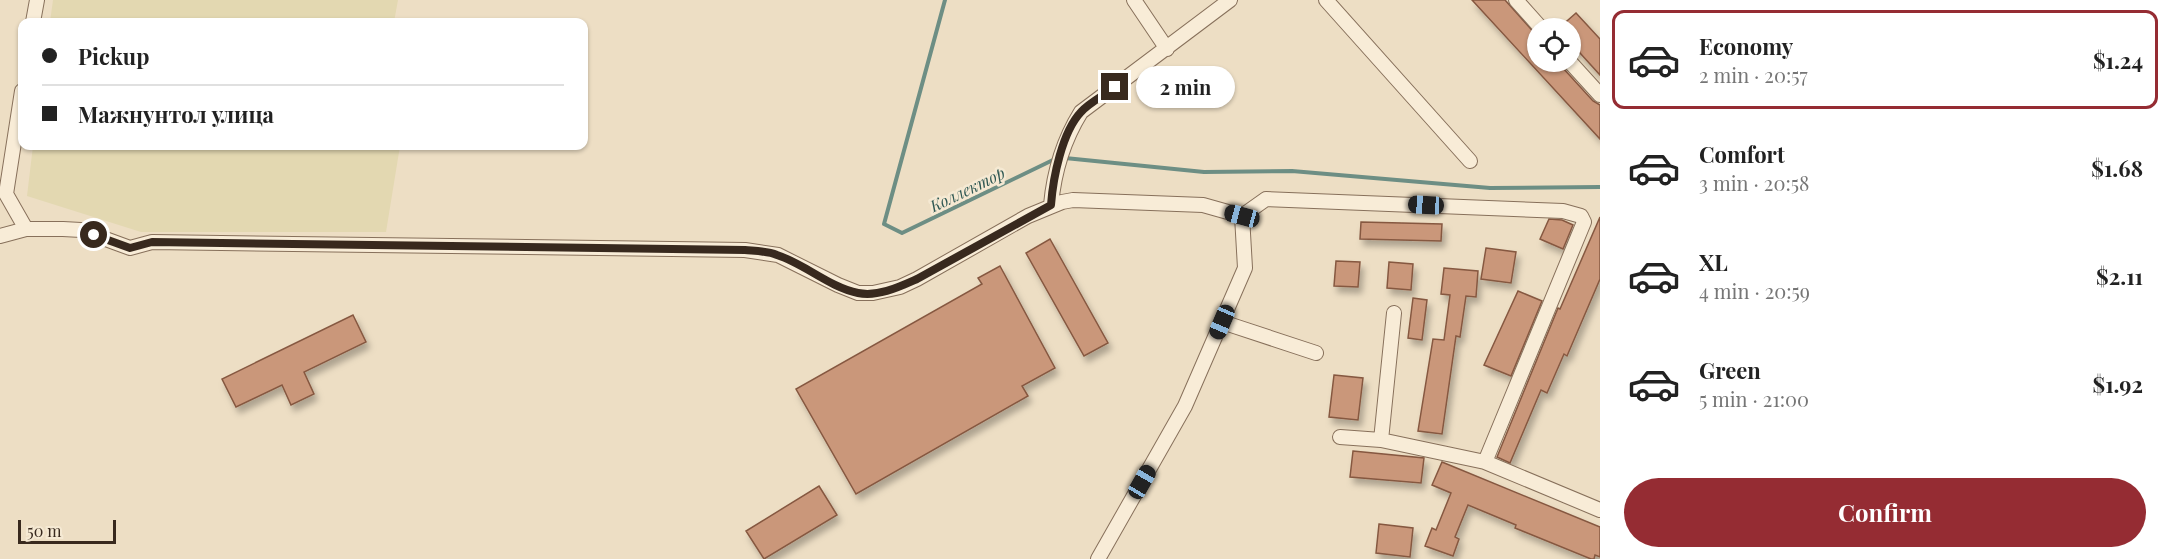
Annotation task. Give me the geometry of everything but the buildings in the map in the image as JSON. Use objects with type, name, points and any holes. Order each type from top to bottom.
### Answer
[{"type":"street","points":[[34,18],[37,0]]},
{"type":"street","points":[[1134,0],[1167,49]]},
{"type":"street","points":[[1051,205],[1053,182],[1060,157],[1071,128],[1081,112],[1230,0]]},
{"type":"street","points":[[1326,0],[1470,161]]},
{"type":"street","points":[[1516,0],[1532,18]]},
{"type":"street","points":[[1579,72],[1600,95]]},
{"type":"street","points":[[18,117],[6,194],[26,229]]},
{"type":"street","points":[[1242,216],[1266,199],[1563,211],[1581,216],[1584,222],[1485,462]]},
{"type":"street","points":[[0,236],[26,229],[81,230],[130,248],[152,242],[745,250],[778,255],[838,285],[858,293],[873,293],[900,287],[1051,205],[1073,200],[1203,205],[1242,216]]},
{"type":"street","points":[[1100,558],[1185,406],[1245,268],[1242,216]]},
{"type":"street","points":[[1382,440],[1394,314]]},
{"type":"street","points":[[1222,322],[1316,353]]},
{"type":"street","points":[[1340,437],[1382,440],[1485,462],[1600,510]]},
{"type":"shaded area","points":[[53,0],[398,0],[395,18],[51,18]]},
{"type":"shaded area","points":[[33,150],[399,150],[386,232],[141,232],[27,196]]},
{"type":"waterway","name":"Коллектор","points":[[945,0],[884,224],[902,233],[1055,159]]},
{"type":"waterway","points":[[1065,158],[1204,172],[1292,171],[1490,188],[1600,187]]},
{"type":"route","points":[[94,235],[130,248],[152,242],[760,251],[778,255],[858,293],[888,291],[917,279],[1051,205],[1053,182],[1071,128],[1081,112],[1115,87]]}]
